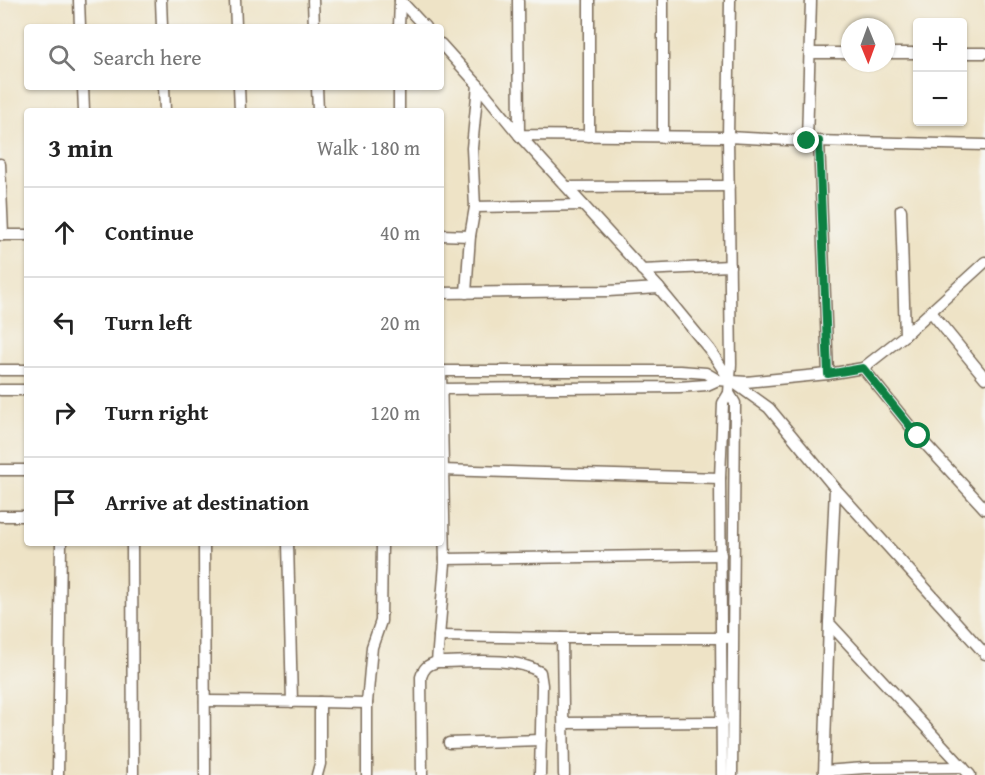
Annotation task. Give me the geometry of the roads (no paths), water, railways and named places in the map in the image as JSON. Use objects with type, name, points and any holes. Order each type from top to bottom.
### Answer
[{"type":"street","points":[[79,0],[80,24]]},
{"type":"street","points":[[160,0],[162,24]]},
{"type":"street","points":[[235,0],[237,24]]},
{"type":"street","points":[[313,0],[314,24]]},
{"type":"street","points":[[399,24],[400,0]]},
{"type":"street","points":[[400,0],[422,24]]},
{"type":"street","points":[[518,0],[519,135]]},
{"type":"street","points":[[589,0],[589,136]]},
{"type":"street","points":[[663,0],[663,137]]},
{"type":"street","points":[[730,0],[728,137],[730,380],[729,393],[723,403],[720,478],[721,555],[728,638],[732,775]]},
{"type":"street","points":[[807,141],[811,0]]},
{"type":"street","points":[[444,48],[519,135],[658,288],[710,350],[730,380],[769,408],[835,488],[985,654]]},
{"type":"street","points":[[810,53],[841,53]]},
{"type":"street","points":[[895,53],[913,53]]},
{"type":"street","points":[[967,53],[985,53]]},
{"type":"street","points":[[466,293],[470,236],[475,207],[472,148],[478,85]]},
{"type":"street","points":[[83,90],[84,108]]},
{"type":"street","points":[[164,90],[165,108]]},
{"type":"street","points":[[239,90],[240,108]]},
{"type":"street","points":[[317,90],[318,108]]},
{"type":"street","points":[[399,90],[399,108]]},
{"type":"street","points":[[519,135],[728,137],[985,145]]},
{"type":"street","points":[[819,141],[828,374]]},
{"type":"street","points":[[0,164],[2,235],[24,235]]},
{"type":"street","points":[[567,187],[729,186]]},
{"type":"street","points":[[475,207],[583,205]]},
{"type":"street","points":[[901,210],[905,334]]},
{"type":"street","points":[[444,236],[470,236]]},
{"type":"street","points":[[444,388],[678,387],[707,385],[718,380],[746,382],[863,368],[931,312],[985,262]]},
{"type":"street","points":[[642,270],[730,266]]},
{"type":"street","points":[[444,293],[608,291],[658,288]]},
{"type":"street","points":[[931,312],[985,378]]},
{"type":"street","points":[[863,368],[918,436],[985,509]]},
{"type":"street","points":[[0,370],[24,370]]},
{"type":"street","points":[[444,371],[680,371],[706,373],[718,380]]},
{"type":"street","points":[[0,390],[24,390]]},
{"type":"street","points":[[722,775],[735,402],[729,393]]},
{"type":"street","points":[[0,470],[24,470]]},
{"type":"street","points":[[444,470],[720,478]]},
{"type":"street","points":[[835,488],[824,773],[865,768],[966,771]]},
{"type":"street","points":[[0,516],[24,516]]},
{"type":"street","points":[[437,662],[445,559],[444,544]]},
{"type":"street","points":[[58,775],[61,546]]},
{"type":"street","points":[[132,546],[133,775]]},
{"type":"street","points":[[204,546],[205,775]]},
{"type":"street","points":[[288,546],[292,702]]},
{"type":"street","points":[[367,775],[367,703],[372,647],[381,621],[382,546]]},
{"type":"street","points":[[445,559],[721,555]]},
{"type":"street","points":[[829,623],[966,771]]},
{"type":"street","points":[[439,636],[728,638]]},
{"type":"street","points":[[562,638],[564,775]]},
{"type":"street","points":[[422,775],[421,677],[428,665],[437,662],[513,662],[529,665],[540,672],[542,685],[540,775]]},
{"type":"street","points":[[204,701],[367,703]]},
{"type":"street","points":[[317,775],[320,764],[320,702]]},
{"type":"street","points":[[564,723],[723,722]]},
{"type":"street","points":[[449,743],[541,740]]}]
